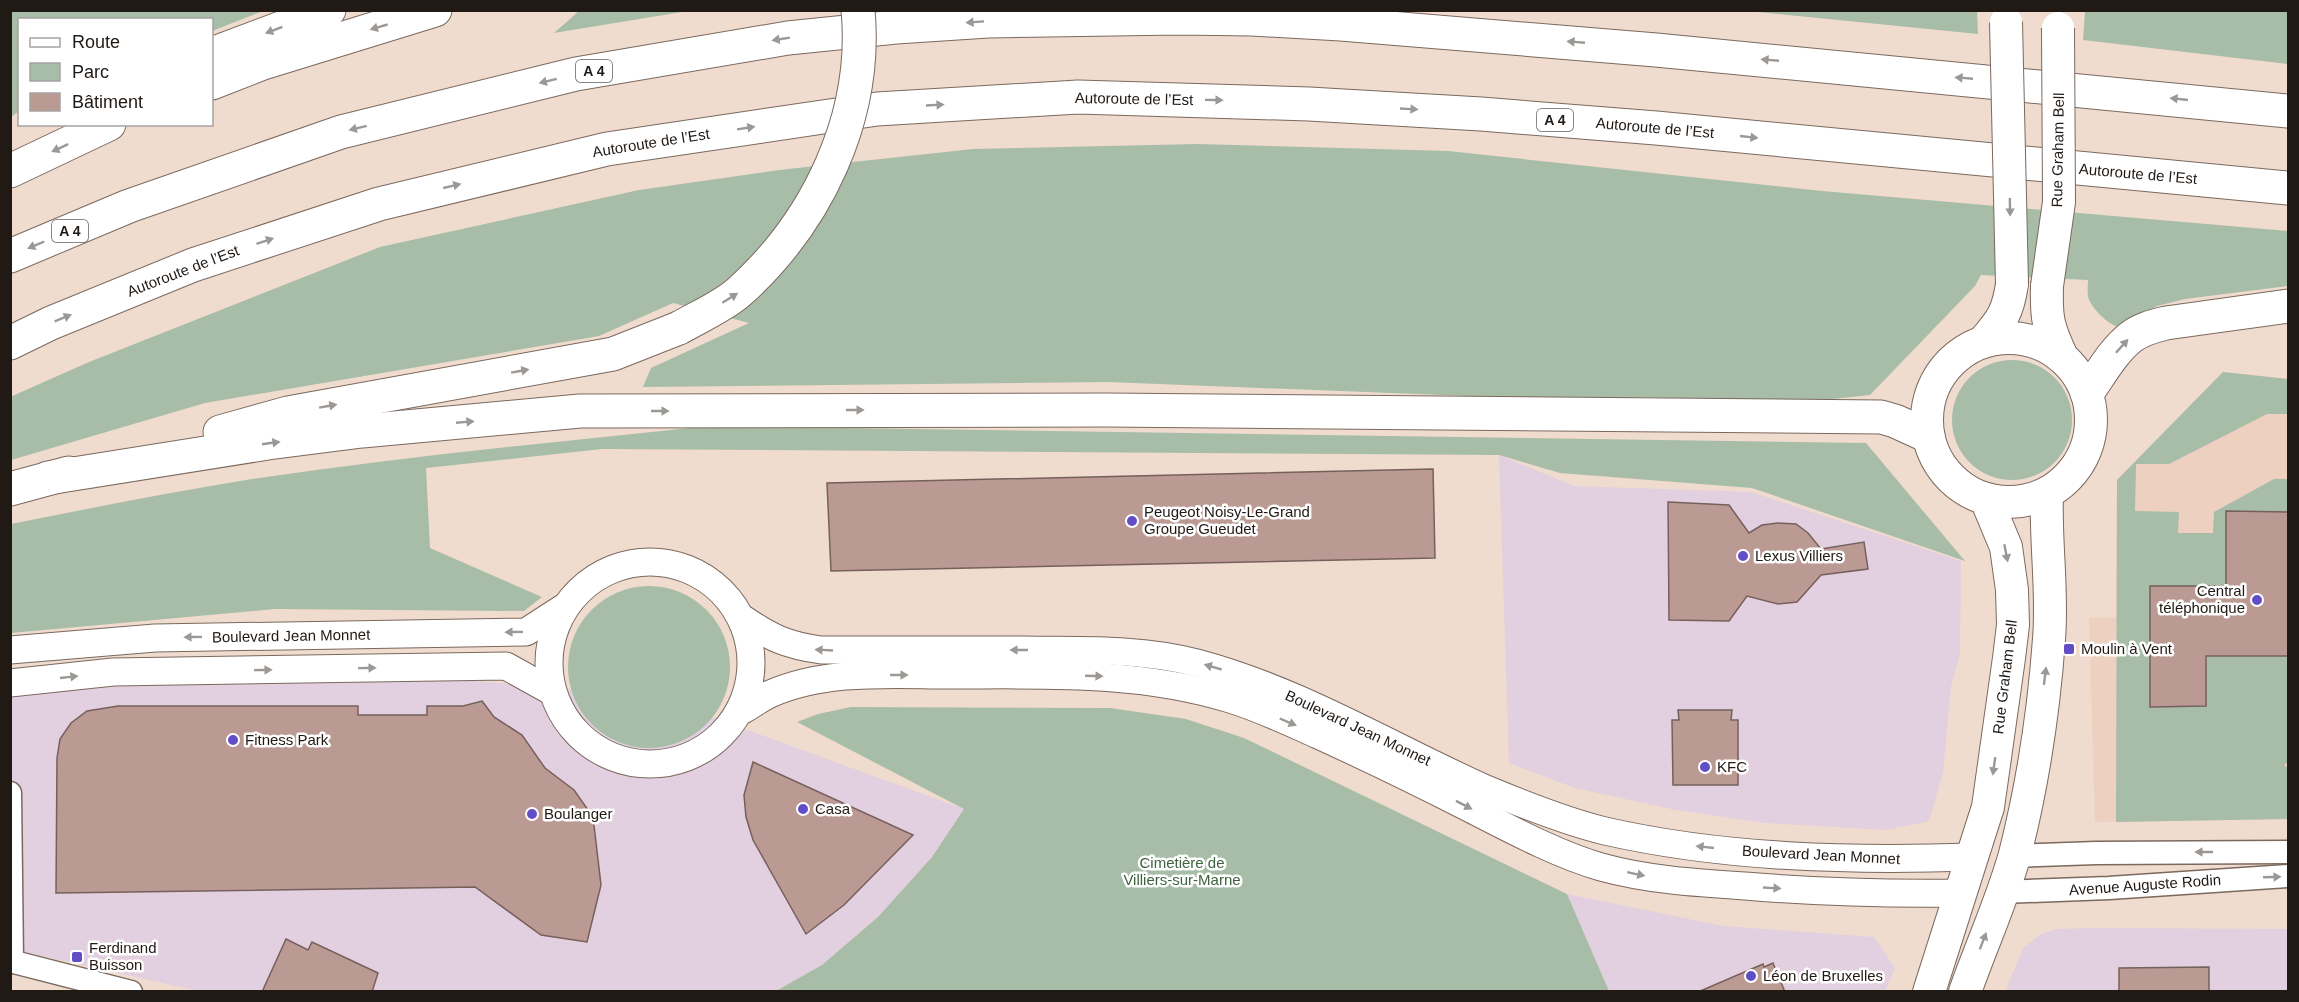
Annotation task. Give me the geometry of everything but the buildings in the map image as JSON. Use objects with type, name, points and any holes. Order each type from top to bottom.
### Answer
[{"type":"highway","points":[[213,54],[329,10]]},
{"type":"highway","points":[[213,82],[435,10]]},
{"type":"highway","points":[[10,489],[288,413],[613,354],[680,328],[737,294],[787,242],[822,187],[845,133],[852,101],[860,43],[858,10]]},
{"type":"highway","name":"A 4","points":[[10,256],[129,206],[341,132],[564,76],[788,38],[942,24],[1179,18],[1341,24],[1645,49],[2289,111]]},
{"type":"highway","name":"Autoroute de l’Est","points":[[10,343],[51,323],[193,265],[379,204],[607,149],[877,109],[1078,97],[1309,104],[1481,114],[1644,127],[2289,188]]},
{"type":"highway","points":[[10,171],[105,126]]},
{"type":"highway","points":[[2086,393],[2132,336],[2147,328],[2166,322],[2289,306]]},
{"type":"highway","points":[[48,478],[280,441],[580,411],[1106,410],[1881,417],[1895,420],[1928,436]]},
{"type":"main road","name":"Rue Graham Bell","points":[[1984,341],[2009,306],[2012,284],[2005,16]]},
{"type":"main road","name":"Rue Graham Bell","points":[[2058,19],[2059,202],[2047,286],[2046,311],[2049,329],[2062,357]]},
{"type":"main road","name":"Rue Graham Bell","points":[[2004,337],[2025,339],[2045,346],[2062,357],[2077,373],[2091,411],[2090,431],[2085,450],[2076,467],[2063,482],[2047,493],[2027,500],[2006,502],[1986,499],[1965,490],[1948,475],[1935,458],[1928,436],[1929,396],[1937,378],[1950,362],[1965,350],[1984,341],[2004,337]]},
{"type":"main road","points":[[1965,992],[2014,856],[2037,734],[2049,638],[2050,590],[2045,528],[2047,493]]},
{"type":"main road","name":"Rue Graham Bell","points":[[1929,992],[1989,807],[2013,625],[2012,590],[2006,548],[1986,499]]},
{"type":"main road","points":[[1973,857],[2014,856]]},
{"type":"main road","points":[[1962,893],[2002,892]]},
{"type":"street","name":"Boulevard Jean Monnet","points":[[10,650],[155,638],[526,632],[564,607],[585,584],[612,569],[645,562],[672,564],[700,574],[724,593],[742,618],[751,646],[751,675],[743,710]]},
{"type":"street","name":"Boulevard Jean Monnet","points":[[564,607],[552,633],[548,662],[551,691],[564,719],[585,742],[613,758],[643,765],[674,762],[704,750],[727,730],[743,710],[769,695],[797,684],[829,678],[869,675],[1120,677],[1199,690],[1286,720],[1384,765],[1526,837],[1600,867],[1672,881],[1874,894],[1962,893]]},
{"type":"street","name":"Boulevard Jean Monnet","points":[[742,618],[770,637],[795,646],[821,650],[1095,651],[1146,654],[1193,662],[1268,686],[1314,705],[1488,789],[1602,830],[1679,844],[1770,854],[1895,860],[1973,857]]},
{"type":"street","points":[[10,682],[113,672],[506,666],[551,691]]},
{"type":"street","points":[[10,793],[11,961],[130,992]]},
{"type":"street","name":"Avenue Auguste Rodin","points":[[2014,856],[2096,852],[2289,852]]},
{"type":"street","name":"Avenue Auguste Rodin","points":[[2002,892],[2081,890],[2289,876]]},
{"type":"shaded area","points":[[2223,372],[2288,379],[2288,819],[2095,822],[2089,618],[2116,617],[2117,480]]},
{"type":"shaded area","points":[[1499,455],[1574,486],[1751,492],[1961,561],[1960,653],[1951,687],[1943,772],[1929,821],[1886,830],[1765,823],[1676,810],[1575,788],[1509,763]]},
{"type":"shaded area","points":[[112,681],[475,681],[657,697],[964,809],[932,857],[878,917],[822,965],[776,991],[198,991],[11,949],[10,696]]},
{"type":"shaded area","points":[[1567,894],[1723,926],[1874,937],[1895,968],[1885,991],[1609,991]]},
{"type":"shaded area","points":[[2057,929],[2288,929],[2288,991],[2005,992],[2023,948],[2041,934]]},
{"type":"green space","points":[[11,10],[263,10],[213,31],[213,18],[18,18],[18,112],[11,117]]},
{"type":"green space","points":[[579,10],[688,11],[554,33]]},
{"type":"green space","points":[[1748,11],[1977,11],[1978,34]]},
{"type":"green space","points":[[2085,11],[2288,11],[2288,64],[2083,40]]},
{"type":"green space","points":[[1198,144],[1448,151],[1822,191],[2288,231],[2288,286],[2185,299],[2157,306],[2119,327],[2105,319],[2092,305],[2088,296],[2088,280],[1981,275],[1975,286],[1870,395],[1804,402],[1643,397],[1593,401],[1109,382],[643,387],[651,368],[749,323],[673,303],[599,336],[205,403],[11,460],[10,397],[89,362],[380,247],[639,190],[779,170],[973,149]]},
{"type":"green space","points":[[2012,360],[2035,364],[2055,377],[2068,397],[2072,420],[2068,443],[2055,463],[2035,476],[2012,480],[1989,476],[1969,463],[1956,443],[1952,420],[1956,397],[1969,377],[1989,364]]},
{"type":"green space","points":[[2223,372],[2288,379],[2288,414],[2267,414],[2169,464],[2136,464],[2135,511],[2179,512],[2178,533],[2213,533],[2214,512],[2274,479],[2288,479],[2288,512],[2226,512],[2226,615],[2206,614],[2205,586],[2150,586],[2151,707],[2206,706],[2206,643],[2226,656],[2288,656],[2288,762],[2284,765],[2288,768],[2288,819],[2116,822],[2117,480]]},
{"type":"green space","points":[[709,426],[1866,443],[1965,561],[1752,488],[1560,473],[1499,455],[602,449],[426,468],[430,548],[542,597],[524,611],[275,609],[11,633],[11,524],[252,479],[366,463]]},
{"type":"green space","points":[[649,586],[665,587],[680,592],[707,609],[724,636],[729,651],[729,683],[724,698],[707,725],[680,742],[665,747],[649,748],[633,747],[618,742],[591,725],[574,698],[569,683],[568,667],[569,651],[574,636],[591,609],[618,592],[633,587]]},
{"type":"green space","name":"Cimetière de Villiers-sur-Marne","points":[[851,707],[1110,708],[1186,719],[1244,738],[1567,894],[1609,991],[776,991],[822,965],[878,917],[932,857],[964,809],[797,722],[818,714]]},
{"type":"place","name":"Peugeot Noisy-Le-Grand Groupe Gueudet","points":[[1132,521]]},
{"type":"place","name":"Lexus Villiers","points":[[1743,556]]},
{"type":"place","name":"Central téléphonique","points":[[2257,600]]},
{"type":"place","name":"Moulin à Vent","points":[[2069,649]]},
{"type":"place","name":"Fitness Park","points":[[233,740]]},
{"type":"place","name":"KFC","points":[[1705,767]]},
{"type":"place","name":"Casa","points":[[803,809]]},
{"type":"place","name":"Boulanger","points":[[532,814]]},
{"type":"place","name":"Ferdinand Buisson","points":[[77,957]]},
{"type":"place","name":"Léon de Bruxelles","points":[[1751,976]]}]
